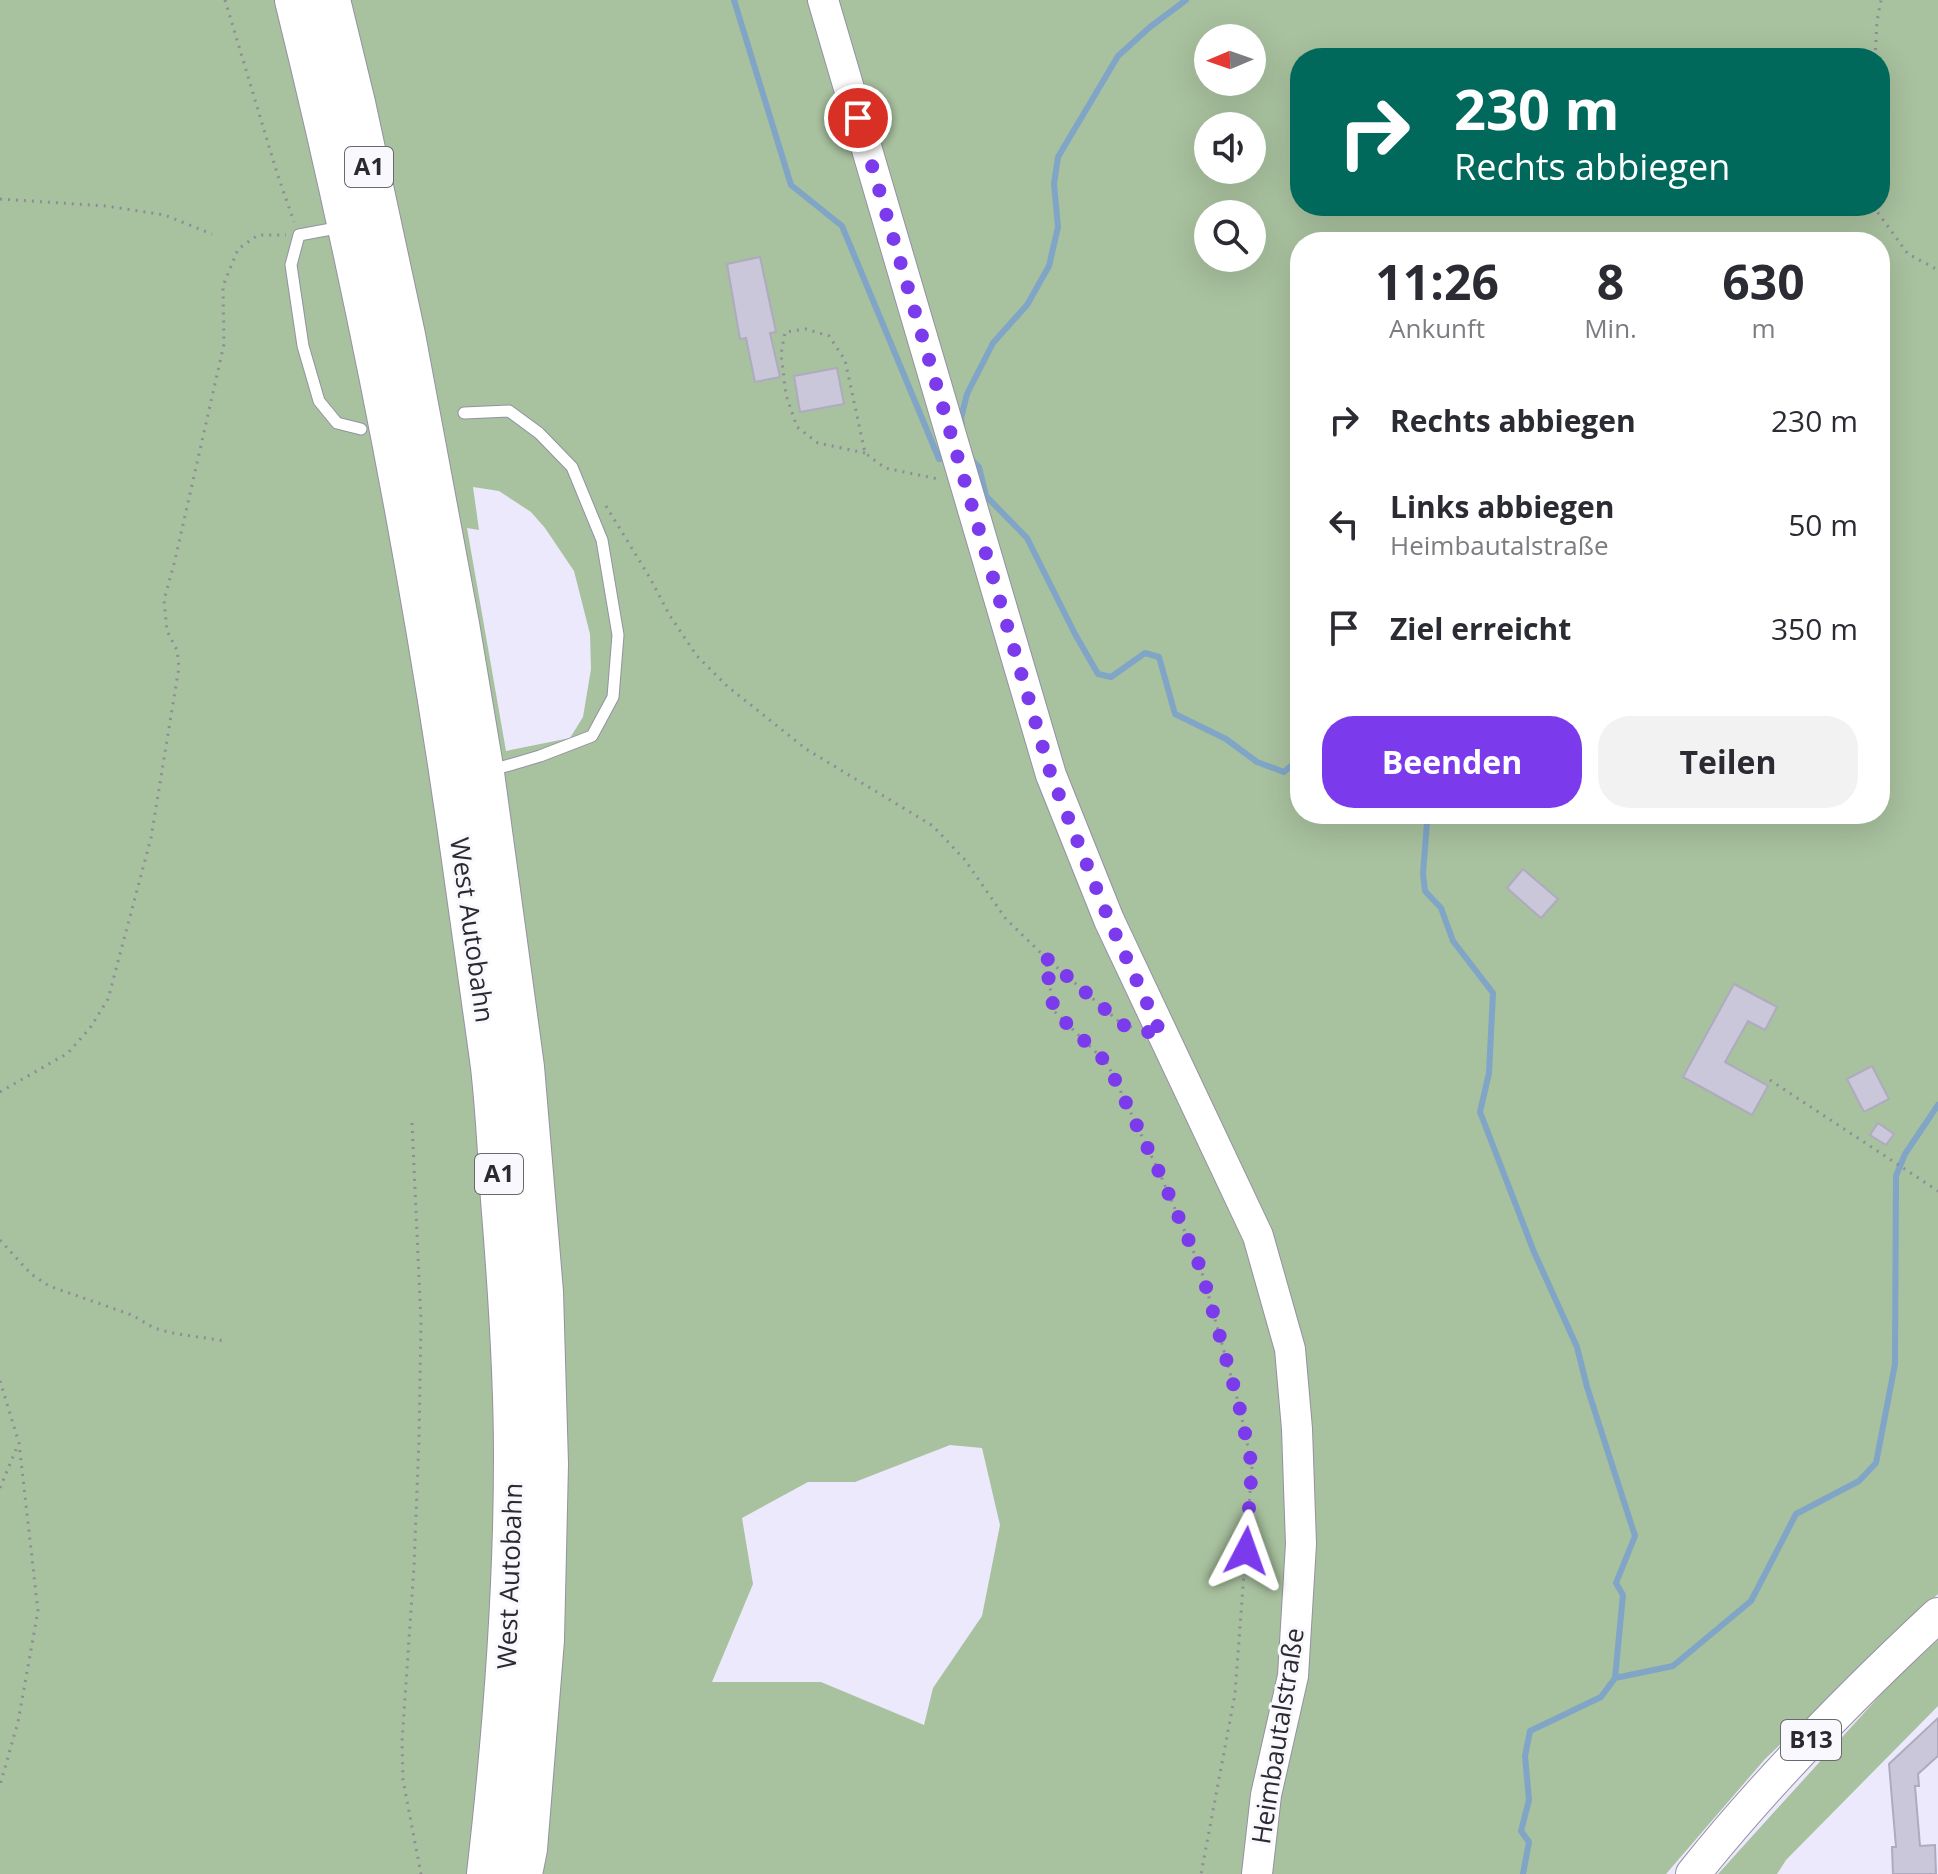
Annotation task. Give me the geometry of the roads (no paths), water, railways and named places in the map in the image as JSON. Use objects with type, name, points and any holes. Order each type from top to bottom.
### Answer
[{"type":"highway","name":"West Autobahn","points":[[295,0],[348,226],[401,495],[445,742],[491,1071],[508,1288],[514,1455],[510,1638],[501,1756],[487,1874]]},
{"type":"highway","name":"West Autobahn","points":[[330,0],[405,335],[459,624],[484,773],[524,1067],[543,1292],[548,1464],[544,1640],[522,1874]]},
{"type":"main road","name":"B13","points":[[1693,1874],[1809,1742],[1938,1615]]},
{"type":"street","name":"Heimbautalstraße","points":[[823,0],[1051,775],[1109,920],[1258,1236],[1290,1349],[1297,1429],[1301,1544],[1297,1617],[1293,1676],[1266,1795],[1257,1874]]},
{"type":"lane","points":[[348,226],[299,235],[291,265],[303,346],[319,401],[337,423],[361,429]]},
{"type":"lane","points":[[464,413],[509,411],[539,433],[572,467],[602,540],[618,635],[613,697],[592,736],[484,773]]},
{"type":"waterway","points":[[734,0],[791,185],[842,226],[939,459],[948,458]]},
{"type":"waterway","points":[[962,425],[967,394],[993,343],[1027,305],[1049,266],[1058,227],[1054,184],[1058,157],[1118,56],[1186,0]]},
{"type":"waterway","points":[[970,458],[979,467],[986,496],[1027,538],[1098,674],[1111,677],[1145,653],[1159,657],[1175,714],[1226,739],[1257,762],[1284,772],[1290,767]]},
{"type":"waterway","points":[[1427,824],[1423,874],[1425,891],[1441,908],[1453,941],[1493,993],[1489,1073],[1480,1112],[1534,1252],[1577,1347],[1635,1536],[1616,1583],[1623,1595],[1615,1678],[1601,1697],[1530,1731],[1525,1756],[1529,1800],[1521,1831],[1529,1842],[1523,1874]]},
{"type":"waterway","points":[[1615,1678],[1673,1666],[1751,1601],[1796,1514],[1859,1481],[1876,1463],[1895,1364],[1896,1176],[1905,1154],[1938,1105]]}]
